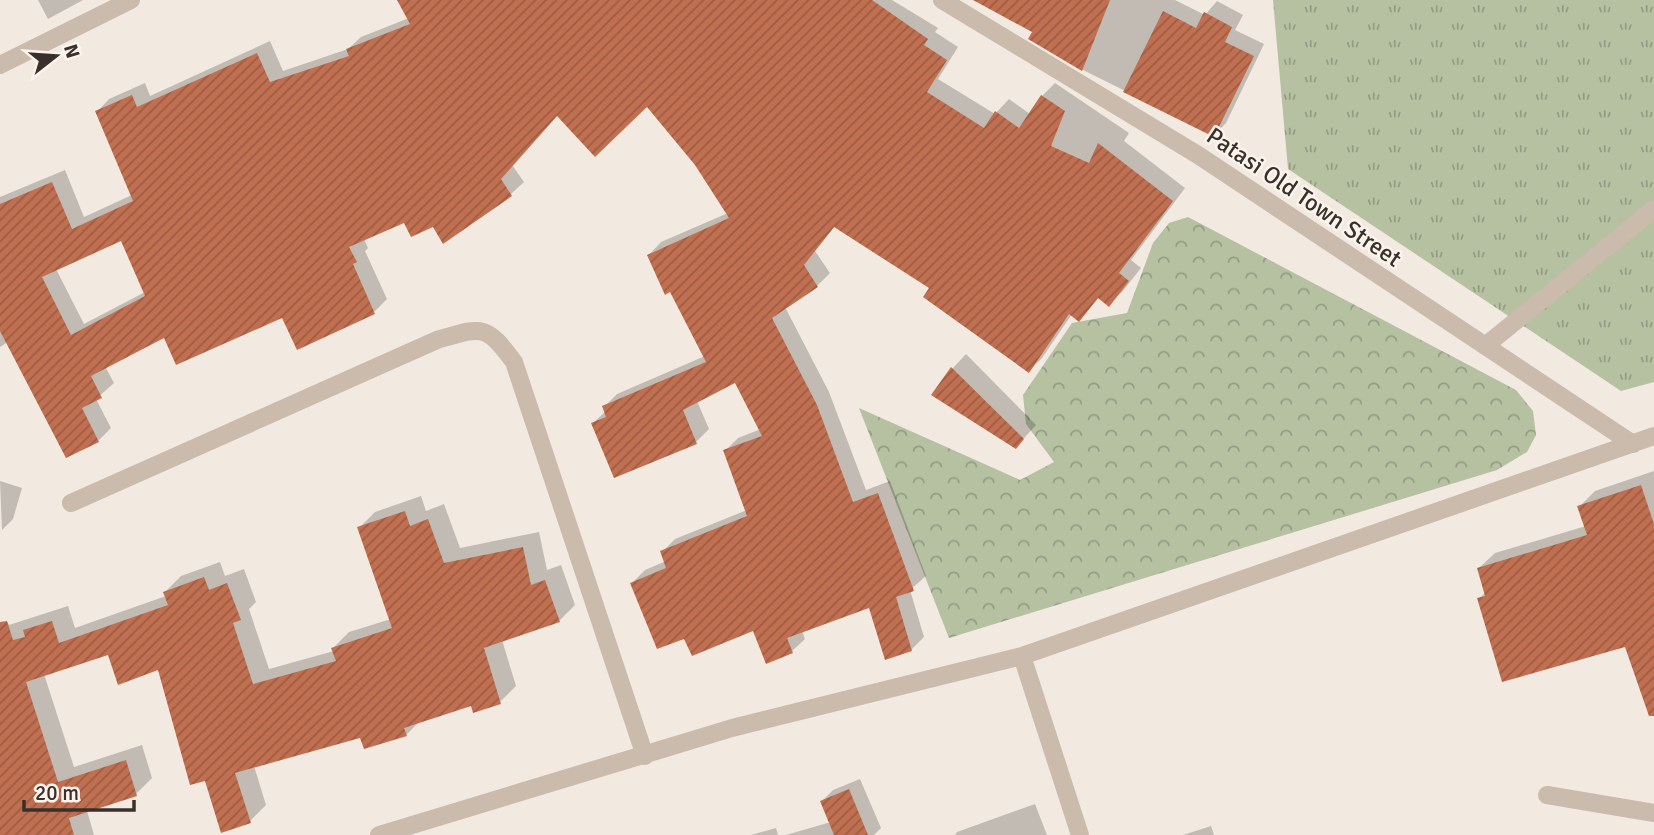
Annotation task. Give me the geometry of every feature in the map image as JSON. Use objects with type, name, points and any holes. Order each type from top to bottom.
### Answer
[{"type":"street","points":[[0,65],[131,0]]},
{"type":"street","name":"Patasi Old Town Street","points":[[942,0],[1198,155],[1633,444]]},
{"type":"street","points":[[1485,346],[1654,209]]},
{"type":"street","points":[[71,503],[437,340],[473,330],[495,336],[514,362],[645,756]]},
{"type":"street","points":[[379,835],[732,728],[1022,656],[1654,436]]},
{"type":"street","points":[[1022,656],[1080,835]]},
{"type":"street","points":[[1547,795],[1654,813]]},
{"type":"green space","points":[[1273,0],[1654,0],[1654,382],[1621,391],[1288,169]]},
{"type":"green space","points":[[1188,217],[1516,390],[1533,411],[1536,435],[1527,452],[1497,470],[949,638],[859,408],[1020,480],[1054,462],[1026,424],[1023,395],[1072,323],[1127,313],[1153,243],[1169,223]]},
{"type":"building","points":[[397,0],[872,0],[928,39],[924,45],[947,60],[927,92],[984,128],[995,111],[1019,128],[1041,95],[1065,111],[1051,146],[1089,163],[1098,143],[1173,201],[1119,273],[1129,281],[1109,307],[1098,298],[1079,322],[1069,314],[1029,373],[923,297],[929,288],[834,227],[804,265],[818,287],[772,318],[817,405],[853,502],[878,493],[914,591],[896,597],[912,651],[885,660],[869,608],[787,638],[793,653],[766,664],[753,631],[692,656],[684,639],[657,649],[630,583],[666,568],[660,551],[747,516],[723,450],[762,436],[735,383],[683,410],[697,444],[614,478],[591,423],[606,417],[602,406],[706,362],[670,292],[665,295],[647,255],[729,218],[695,165],[647,107],[595,157],[557,116],[501,179],[512,196],[443,244],[433,227],[411,237],[404,223],[349,247],[357,262],[353,264],[375,314],[297,350],[282,318],[176,365],[164,338],[91,376],[102,398],[82,408],[99,442],[66,458],[0,331],[0,204],[52,182],[72,229],[133,201],[95,111],[132,95],[137,107],[257,53],[270,82],[349,56],[346,49],[410,24]],"holes":[[[121,241],[145,296],[71,335],[42,277]]]},
{"type":"building","points":[[973,0],[1110,0],[1082,71],[1028,39],[1032,32]]},
{"type":"building","points":[[1163,11],[1196,28],[1204,12],[1232,27],[1225,42],[1254,56],[1214,137],[1123,92]]},
{"type":"building","points":[[951,367],[1024,439],[1016,449],[931,395]]},
{"type":"building","points":[[1641,485],[1654,524],[1654,716],[1649,716],[1625,647],[1502,682],[1477,598],[1485,596],[1477,568],[1587,535],[1577,506]]},
{"type":"building","points":[[405,511],[410,526],[428,519],[444,563],[523,547],[531,585],[545,580],[560,622],[484,648],[501,704],[473,713],[471,706],[404,728],[407,736],[364,749],[360,738],[235,773],[251,823],[221,833],[205,781],[190,785],[158,670],[118,685],[108,655],[26,682],[58,782],[126,760],[137,796],[69,818],[74,835],[0,835],[0,622],[7,621],[13,640],[25,637],[23,630],[52,621],[59,643],[168,605],[163,592],[204,577],[209,590],[227,583],[241,620],[233,623],[253,684],[336,661],[331,648],[392,628],[357,527]]},
{"type":"building","points":[[849,789],[868,835],[834,835],[820,801]]}]
